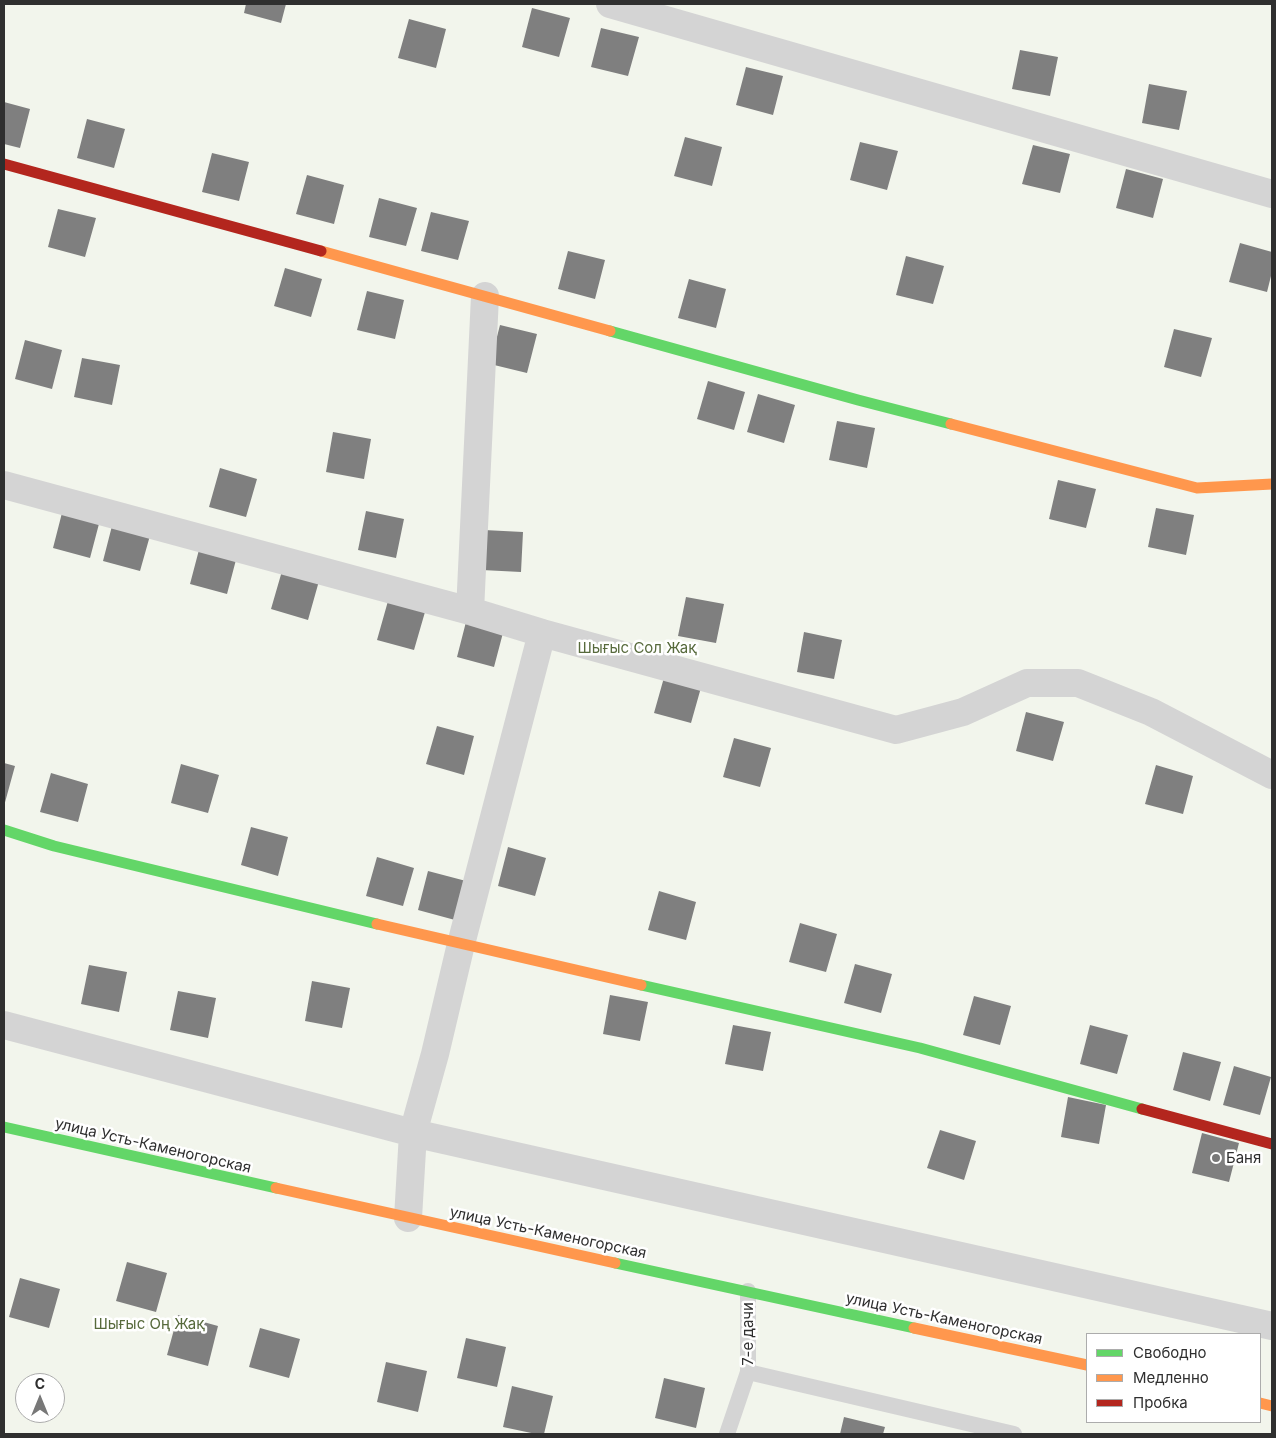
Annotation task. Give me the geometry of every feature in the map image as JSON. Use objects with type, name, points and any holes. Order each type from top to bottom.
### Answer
[{"type":"street","points":[[610,4],[644,8],[1272,194]]},
{"type":"street","points":[[4,164],[858,400],[1197,488],[1272,484]]},
{"type":"street","points":[[470,611],[485,296]]},
{"type":"street","points":[[4,485],[470,611],[896,730],[964,712],[1027,683],[1078,683],[1152,712],[1272,774]]},
{"type":"street","points":[[408,1218],[412,1133],[435,1054],[461,944],[542,632]]},
{"type":"street","points":[[4,830],[54,846],[461,944],[920,1048],[1272,1144]]},
{"type":"street","points":[[4,1024],[412,1133],[1272,1326]]},
{"type":"street","name":"улица Усть-Каменогорская","points":[[4,1128],[408,1218],[1086,1365]]},
{"type":"lane","name":"7-е дачи","points":[[727,1434],[748,1372],[748,1291]]},
{"type":"lane","points":[[748,1372],[1014,1434]]},
{"type":"green space","name":"Шығыс Сол Жақ","points":[[4,4],[1272,4],[1272,1434],[4,1434]]},
{"type":"building","points":[[246,4],[286,4],[281,23],[244,13]]},
{"type":"building","points":[[532,8],[570,18],[559,57],[522,47]]},
{"type":"building","points":[[409,19],[446,29],[436,68],[398,58]]},
{"type":"building","points":[[601,28],[639,37],[628,76],[591,67]]},
{"type":"building","points":[[1020,50],[1058,57],[1050,96],[1012,89]]},
{"type":"building","points":[[746,67],[783,76],[773,115],[736,105]]},
{"type":"building","points":[[1149,84],[1187,91],[1179,130],[1142,123]]},
{"type":"building","points":[[4,102],[30,109],[20,148],[4,144]]},
{"type":"building","points":[[87,119],[125,129],[114,168],[77,158]]},
{"type":"building","points":[[685,137],[722,147],[712,186],[674,176]]},
{"type":"building","points":[[860,142],[898,151],[887,190],[850,180]]},
{"type":"building","points":[[1033,145],[1070,154],[1060,193],[1022,184]]},
{"type":"building","points":[[212,153],[249,162],[239,201],[202,192]]},
{"type":"building","points":[[1126,169],[1163,179],[1153,218],[1116,208]]},
{"type":"building","points":[[307,175],[344,185],[334,224],[296,214]]},
{"type":"building","points":[[379,198],[417,208],[406,246],[369,237]]},
{"type":"building","points":[[58,209],[96,218],[85,257],[48,247]]},
{"type":"building","points":[[431,212],[469,221],[458,260],[421,251]]},
{"type":"building","points":[[1240,243],[1272,252],[1272,272],[1267,292],[1229,282]]},
{"type":"building","points":[[568,251],[605,260],[595,299],[558,289]]},
{"type":"building","points":[[906,256],[944,266],[933,304],[896,295]]},
{"type":"building","points":[[285,268],[322,279],[311,317],[274,306]]},
{"type":"building","points":[[689,279],[726,289],[716,328],[678,318]]},
{"type":"building","points":[[367,291],[404,300],[395,339],[357,330]]},
{"type":"building","points":[[500,325],[537,334],[527,373],[490,364]]},
{"type":"building","points":[[1174,329],[1212,338],[1201,377],[1164,367]]},
{"type":"building","points":[[25,340],[62,350],[52,389],[15,379]]},
{"type":"building","points":[[82,358],[120,365],[112,405],[74,397]]},
{"type":"building","points":[[708,381],[745,392],[734,430],[697,419]]},
{"type":"building","points":[[758,394],[795,405],[784,443],[747,432]]},
{"type":"building","points":[[837,421],[875,428],[867,468],[829,460]]},
{"type":"building","points":[[333,432],[371,439],[364,479],[326,472]]},
{"type":"building","points":[[220,468],[257,479],[246,517],[209,507]]},
{"type":"building","points":[[1058,480],[1096,489],[1086,528],[1049,519]]},
{"type":"building","points":[[1156,508],[1194,515],[1186,555],[1148,547]]},
{"type":"building","points":[[63,509],[100,520],[90,558],[53,548]]},
{"type":"building","points":[[366,511],[404,519],[396,558],[358,550]]},
{"type":"building","points":[[113,522],[151,532],[140,571],[103,561]]},
{"type":"building","points":[[484,530],[523,532],[521,572],[482,570]]},
{"type":"building","points":[[200,546],[237,556],[227,594],[190,584]]},
{"type":"building","points":[[282,571],[319,581],[308,620],[271,609]]},
{"type":"building","points":[[686,597],[724,604],[716,643],[678,636]]},
{"type":"building","points":[[388,601],[425,612],[414,650],[377,640]]},
{"type":"building","points":[[467,618],[504,629],[494,667],[457,657]]},
{"type":"building","points":[[804,632],[842,640],[834,679],[797,672]]},
{"type":"building","points":[[665,674],[702,684],[691,723],[654,713]]},
{"type":"building","points":[[1026,712],[1064,722],[1053,761],[1016,751]]},
{"type":"building","points":[[437,726],[474,736],[464,775],[426,764]]},
{"type":"building","points":[[734,738],[771,748],[760,787],[723,777]]},
{"type":"building","points":[[4,763],[15,766],[4,806]]},
{"type":"building","points":[[181,764],[219,775],[208,813],[171,803]]},
{"type":"building","points":[[1156,765],[1193,776],[1183,814],[1145,804]]},
{"type":"building","points":[[51,773],[88,784],[78,822],[40,812]]},
{"type":"building","points":[[251,827],[288,837],[278,876],[241,865]]},
{"type":"building","points":[[508,847],[546,858],[535,896],[498,886]]},
{"type":"building","points":[[377,857],[414,868],[403,906],[366,896]]},
{"type":"building","points":[[428,871],[466,881],[455,920],[418,910]]},
{"type":"building","points":[[659,891],[696,902],[686,940],[648,930]]},
{"type":"building","points":[[800,923],[837,934],[826,972],[789,962]]},
{"type":"building","points":[[855,964],[892,974],[881,1013],[844,1003]]},
{"type":"building","points":[[89,965],[127,972],[119,1012],[81,1004]]},
{"type":"building","points":[[312,981],[350,988],[342,1028],[305,1021]]},
{"type":"building","points":[[178,991],[216,998],[208,1038],[170,1030]]},
{"type":"building","points":[[610,995],[648,1002],[640,1041],[603,1034]]},
{"type":"building","points":[[974,996],[1011,1006],[1000,1045],[963,1035]]},
{"type":"building","points":[[733,1025],[771,1032],[763,1071],[725,1064]]},
{"type":"building","points":[[1090,1025],[1128,1035],[1117,1074],[1080,1064]]},
{"type":"building","points":[[1183,1052],[1221,1062],[1210,1101],[1173,1090]]},
{"type":"building","points":[[1234,1066],[1271,1077],[1260,1115],[1223,1105]]},
{"type":"building","points":[[1068,1097],[1106,1105],[1099,1144],[1061,1137]]},
{"type":"building","points":[[940,1130],[976,1141],[964,1180],[927,1168]]},
{"type":"building","name":"Баня","points":[[1202,1133],[1239,1143],[1229,1182],[1192,1173]]},
{"type":"building","points":[[127,1262],[167,1273],[156,1312],[116,1301]]},
{"type":"building","points":[[20,1278],[60,1289],[49,1328],[9,1317]]},
{"type":"building","points":[[178,1315],[218,1326],[208,1366],[167,1355]]},
{"type":"building","points":[[260,1328],[300,1339],[289,1378],[249,1367]]},
{"type":"building","points":[[466,1338],[506,1347],[497,1387],[457,1378]]},
{"type":"building","points":[[386,1362],[427,1371],[418,1412],[377,1402]]},
{"type":"building","points":[[664,1378],[705,1388],[696,1428],[655,1418]]},
{"type":"building","points":[[512,1386],[553,1396],[544,1434],[503,1427]]},
{"type":"building","points":[[844,1417],[885,1427],[883,1434],[840,1434]]},
{"type":"traffic: fast","points":[[610,331],[951,424]]},
{"type":"traffic: fast","points":[[4,830],[54,846],[377,924]]},
{"type":"traffic: fast","points":[[641,985],[920,1048],[1142,1109]]},
{"type":"traffic: fast","points":[[4,1127],[276,1188]]},
{"type":"traffic: fast","points":[[615,1263],[914,1328]]},
{"type":"traffic: slow","points":[[321,251],[610,331]]},
{"type":"traffic: slow","points":[[951,424],[1197,488],[1272,484]]},
{"type":"traffic: slow","points":[[377,924],[641,985]]},
{"type":"traffic: slow","points":[[276,1188],[615,1263]]},
{"type":"traffic: slow","points":[[914,1328],[1086,1365]]},
{"type":"traffic: slow","points":[[1261,1403],[1272,1406]]},
{"type":"traffic: jam","points":[[4,164],[321,251]]},
{"type":"traffic: jam","points":[[1142,1109],[1272,1144]]},
{"type":"place","name":"Баня","points":[[1216,1158]]},
{"type":"park label","name":"Шығыс Оң Жақ","points":[[149,1324]]}]
